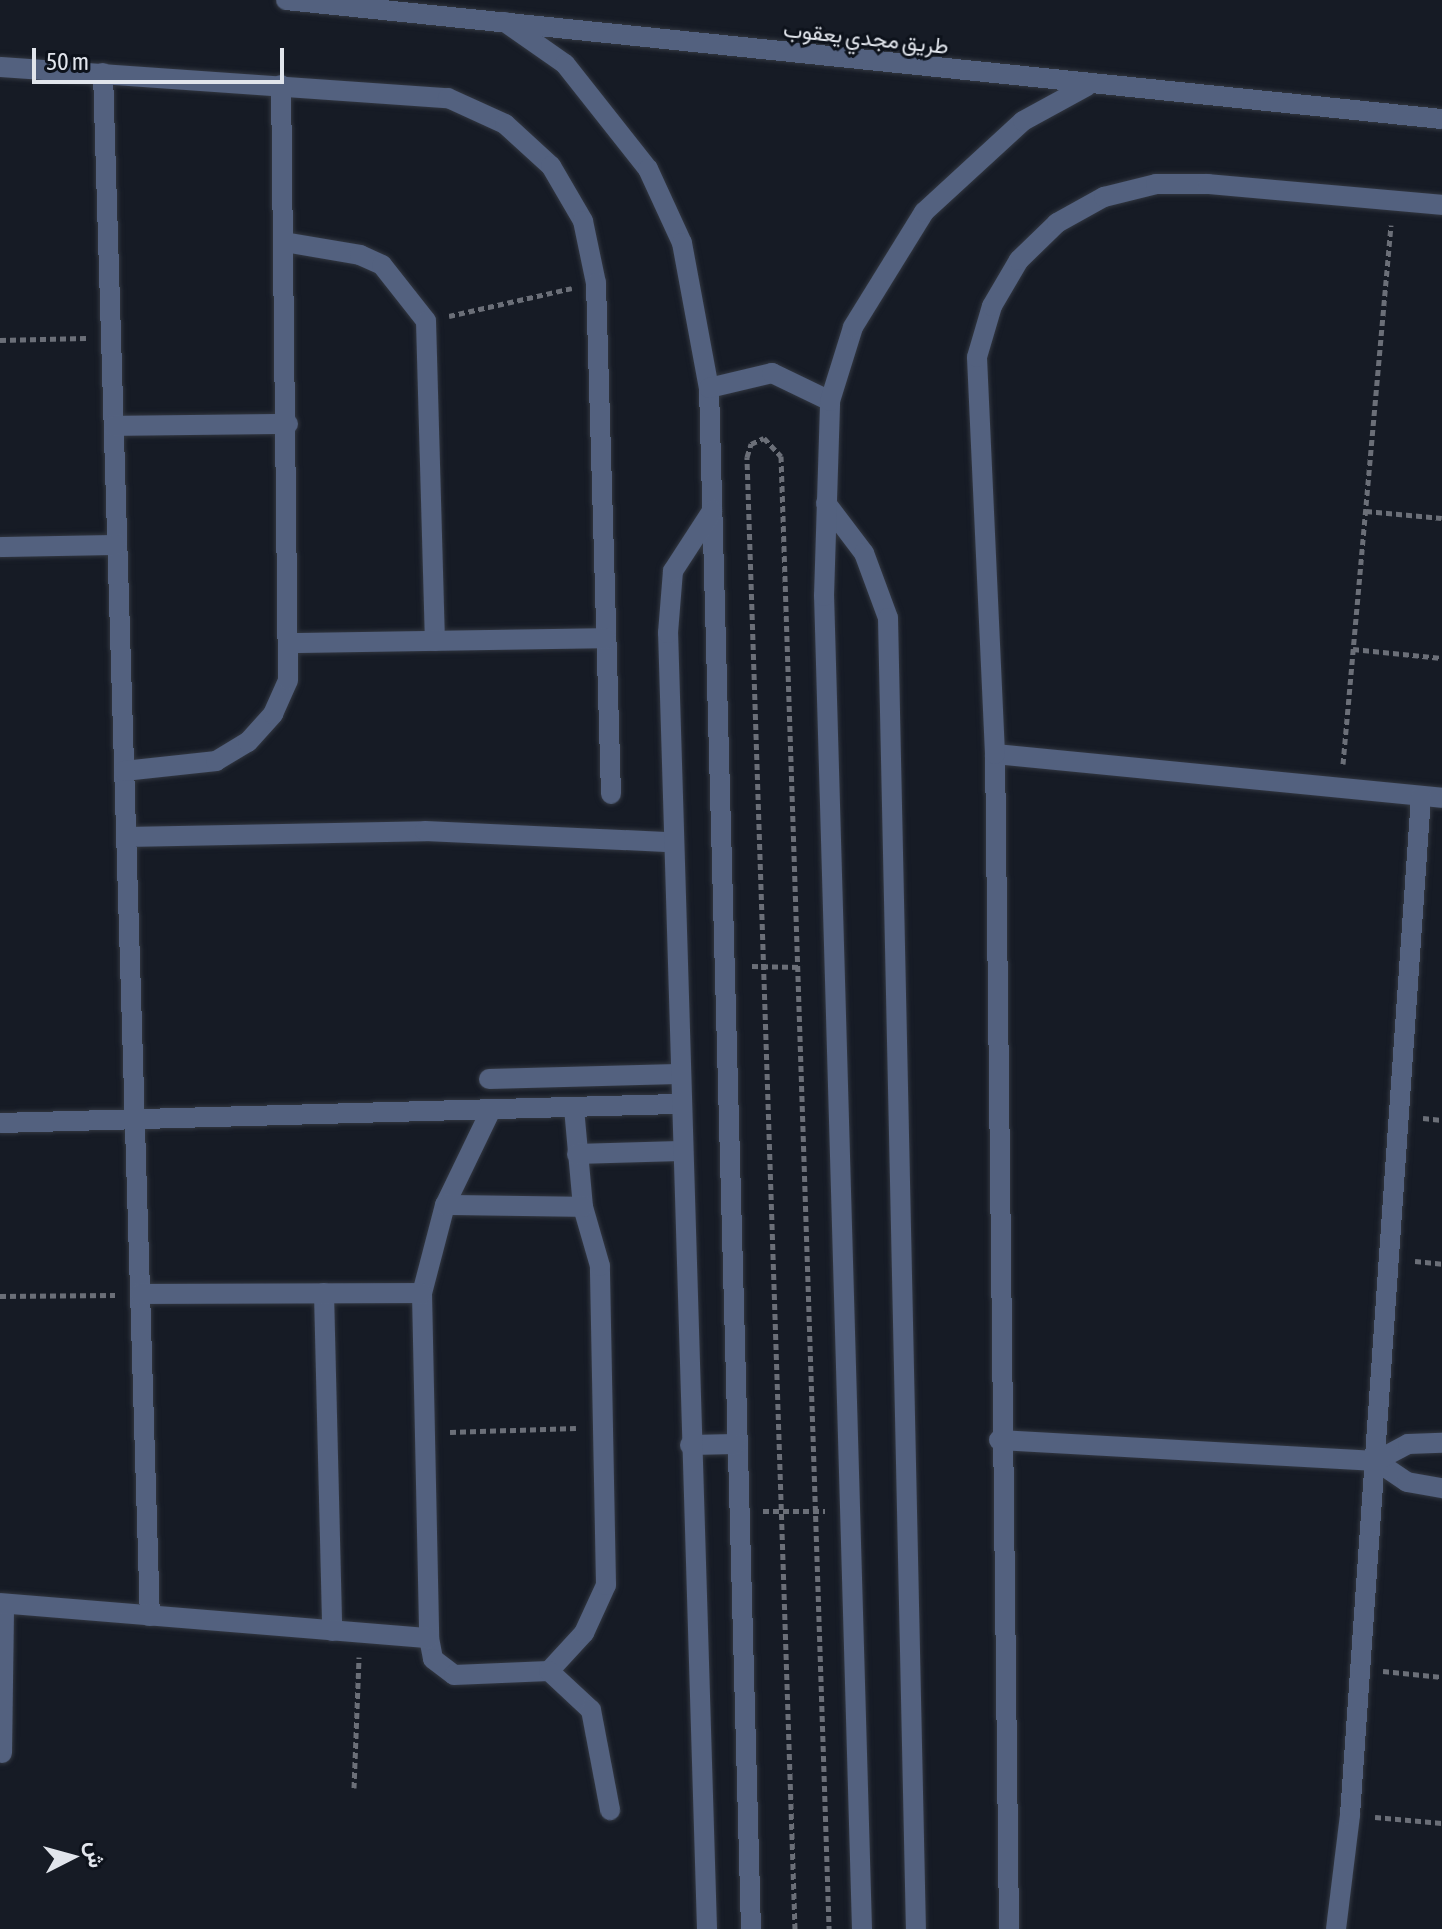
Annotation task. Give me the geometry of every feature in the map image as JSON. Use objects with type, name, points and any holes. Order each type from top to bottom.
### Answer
[{"type":"street","name":"طريق مجدي يعقوب","points":[[286,0],[1087,86],[1442,119]]},
{"type":"street","points":[[505,22],[565,64],[648,169],[682,243],[709,388],[751,1929]]},
{"type":"street","points":[[0,67],[417,93],[505,124],[569,192],[596,283],[611,794]]},
{"type":"street","points":[[103,73],[150,1616]]},
{"type":"street","points":[[124,771],[216,761],[248,742],[278,703],[293,643],[281,85]]},
{"type":"street","points":[[862,1929],[835,967],[826,503],[830,401],[853,327],[924,212],[1023,121],[1087,86]]},
{"type":"street","points":[[1009,1929],[999,1440],[995,754],[977,357],[992,306],[1019,260],[1057,223],[1104,197],[1156,184],[1442,205]]},
{"type":"street","points":[[284,242],[382,265],[426,321],[435,641]]},
{"type":"street","points":[[709,388],[772,373],[830,401]]},
{"type":"street","points":[[114,426],[288,424]]},
{"type":"street","points":[[826,503],[864,553],[888,618],[916,1929]]},
{"type":"street","points":[[707,1929],[671,842],[673,571],[712,511]]},
{"type":"street","points":[[0,547],[117,545]]},
{"type":"street","points":[[293,643],[606,638]]},
{"type":"street","points":[[995,754],[1442,798]]},
{"type":"street","points":[[1336,1929],[1350,1815],[1421,796]]},
{"type":"street","points":[[126,837],[425,831],[671,842]]},
{"type":"street","points":[[489,1079],[677,1074]]},
{"type":"street","points":[[0,1123],[490,1112],[678,1104]]},
{"type":"street","points":[[490,1112],[445,1205],[422,1293],[429,1638],[433,1659],[454,1675],[549,1671],[584,1633],[606,1585],[600,1266],[583,1207],[574,1108]]},
{"type":"street","points":[[577,1154],[679,1151]]},
{"type":"street","points":[[445,1205],[583,1207]]},
{"type":"street","points":[[324,1293],[332,1631]]},
{"type":"street","points":[[140,1294],[422,1293]]},
{"type":"street","points":[[999,1440],[1376,1461],[1407,1482],[1442,1488]]},
{"type":"street","points":[[1376,1461],[1408,1444],[1442,1443]]},
{"type":"street","points":[[690,1445],[736,1444]]},
{"type":"street","points":[[2,1753],[2,1604],[429,1638]]},
{"type":"street","points":[[549,1671],[591,1710],[610,1810]]},
{"type":"path","points":[[1341,788],[1393,200]]},
{"type":"path","points":[[426,321],[596,283]]},
{"type":"path","points":[[0,340],[111,337]]},
{"type":"path","points":[[795,1929],[766,966],[747,457],[751,444],[764,438],[781,456],[829,1929]]},
{"type":"path","points":[[1366,511],[1442,518]]},
{"type":"path","points":[[1353,649],[1442,658]]},
{"type":"path","points":[[723,966],[835,967]]},
{"type":"path","points":[[0,1296],[140,1294]]},
{"type":"path","points":[[424,1432],[605,1428]]},
{"type":"path","points":[[738,1511],[850,1510]]},
{"type":"path","points":[[354,1788],[360,1633]]},
{"type":"path","points":[[1360,1669],[1442,1677]]},
{"type":"path","points":[[1350,1815],[1442,1823]]}]
